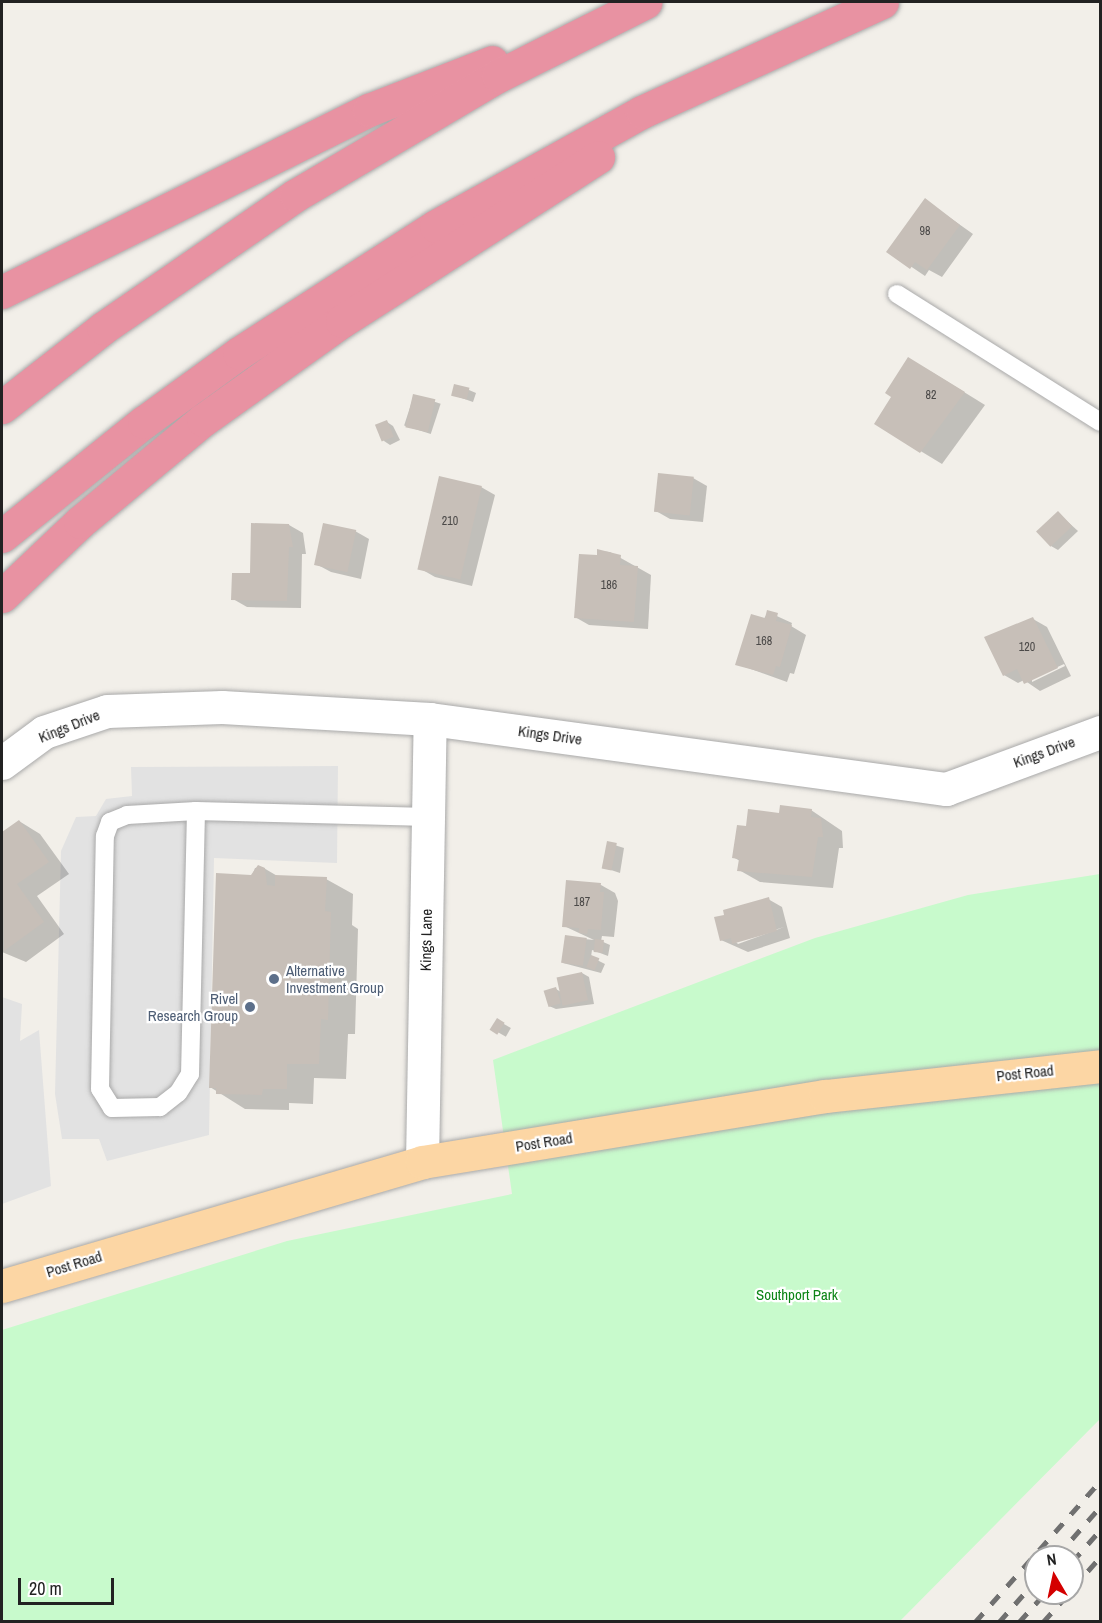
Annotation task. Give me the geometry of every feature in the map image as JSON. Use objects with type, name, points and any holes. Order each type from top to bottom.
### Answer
[{"type":"highway","points":[[2,407],[103,328],[296,195],[488,82],[646,2]]},
{"type":"highway","points":[[2,536],[144,422],[336,288],[538,166],[748,60],[882,2]]},
{"type":"highway","points":[[2,292],[369,110],[431,84],[601,23]]},
{"type":"highway","points":[[2,596],[141,470],[274,368],[748,60]]},
{"type":"main road","name":"Post Road","points":[[2,1286],[422,1162],[825,1096],[1101,1066]]},
{"type":"street","name":"Kings Drive","points":[[2,763],[44,732],[107,711],[222,707],[430,719],[946,789],[1101,732]]},
{"type":"street","name":"Kings Lane","points":[[422,1162],[430,719]]},
{"type":"lane","points":[[897,294],[1101,422]]},
{"type":"lane","points":[[196,811],[190,1074],[177,1093],[160,1107],[111,1108],[100,1089],[105,836],[110,822],[127,815],[196,811],[429,817]]},
{"type":"green space","name":"Southport Park","points":[[1100,874],[1100,1419],[900,1621],[2,1622],[2,1330],[287,1241],[512,1194],[493,1060],[815,938],[968,895]]},
{"type":"shaded area","points":[[338,766],[337,863],[214,858],[209,1135],[107,1161],[99,1139],[62,1139],[55,1094],[61,851],[76,817],[96,816],[106,799],[132,796],[131,767]]},
{"type":"shaded area","points":[[2,997],[22,1004],[20,1041],[39,1030],[51,1186],[2,1204]]},
{"type":"building","points":[[925,198],[960,225],[927,270],[915,262],[910,269],[886,252]]},
{"type":"building","points":[[908,357],[965,392],[920,453],[874,424],[891,397],[885,393]]},
{"type":"building","points":[[454,384],[470,388],[467,400],[451,396]]},
{"type":"building","points":[[413,394],[435,399],[428,432],[405,427]]},
{"type":"building","points":[[387,420],[394,437],[382,442],[375,425]]},
{"type":"building","points":[[658,473],[694,477],[690,516],[654,512]]},
{"type":"building","points":[[439,476],[482,486],[460,579],[417,570]]},
{"type":"building","points":[[1058,511],[1072,526],[1050,547],[1036,531]]},
{"type":"building","points":[[251,523],[289,524],[293,547],[289,547],[287,601],[231,600],[232,573],[250,573]]},
{"type":"building","points":[[323,523],[356,530],[347,572],[314,565]]},
{"type":"building","points":[[597,549],[621,555],[620,565],[638,566],[634,622],[574,618],[579,554],[597,555]]},
{"type":"building","points":[[767,610],[778,613],[776,621],[792,625],[780,667],[776,666],[773,675],[735,665],[751,614],[765,618]]},
{"type":"building","points":[[1033,617],[1058,668],[1024,684],[1017,669],[1003,676],[984,637]]},
{"type":"building","points":[[780,805],[812,809],[811,817],[821,818],[823,837],[818,837],[812,877],[737,871],[739,859],[732,858],[737,825],[746,826],[748,809],[779,813]]},
{"type":"building","points":[[19,820],[49,862],[17,884],[44,922],[4,951],[2,832]]},
{"type":"building","points":[[607,841],[617,843],[611,870],[602,868]]},
{"type":"building","points":[[258,865],[265,868],[267,885],[275,886],[275,875],[327,877],[325,911],[331,912],[328,1020],[321,1019],[319,1064],[287,1064],[287,1089],[263,1089],[262,1095],[216,1094],[216,1088],[209,1088],[216,873],[251,875]]},
{"type":"building","points":[[566,880],[601,883],[600,892],[604,892],[601,930],[588,929],[587,934],[579,933],[579,928],[562,927]]},
{"type":"building","points":[[769,897],[777,931],[732,944],[731,938],[720,941],[714,917],[724,915],[723,910]]},
{"type":"building","points":[[565,935],[587,938],[583,966],[561,963]]},
{"type":"building","points":[[595,939],[604,940],[603,953],[594,952]]},
{"type":"building","points":[[591,955],[599,958],[595,970],[586,967]]},
{"type":"building","points":[[582,972],[588,1000],[563,1006],[557,977]]},
{"type":"building","points":[[556,987],[561,1003],[549,1007],[544,991]]},
{"type":"building","points":[[497,1018],[505,1023],[497,1035],[490,1030]]},
{"type":"railway","points":[[975,1622],[1100,1481]]},
{"type":"railway","points":[[1067,1545],[1100,1507]]},
{"type":"railway","points":[[1084,1548],[1100,1530]]},
{"type":"railway","points":[[1084,1575],[1100,1557]]},
{"type":"railway","points":[[999,1622],[1024,1594]]},
{"type":"railway","points":[[1019,1622],[1034,1605]]},
{"type":"railway","points":[[1043,1622],[1058,1605]]},
{"type":"place","name":"Alternative Investment Group","points":[[274,979]]},
{"type":"place","name":"Rivel Research Group","points":[[250,1007]]}]
